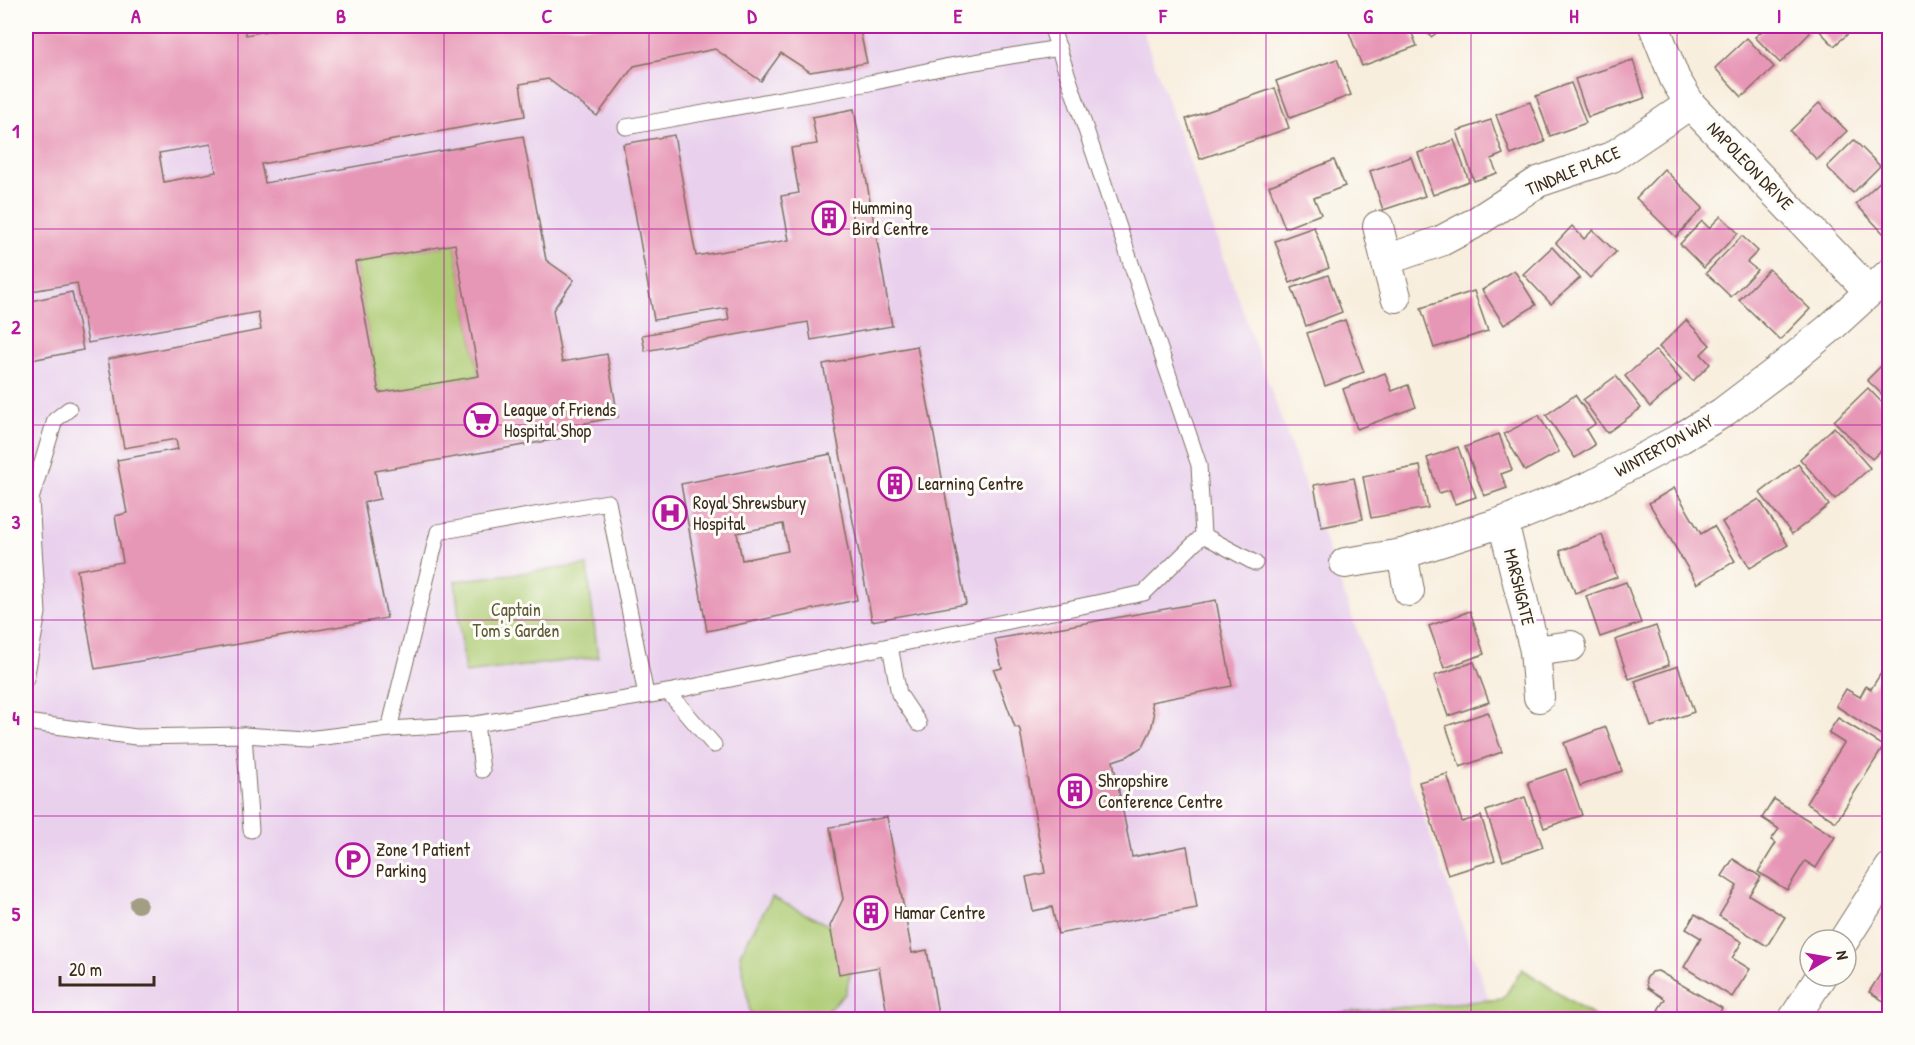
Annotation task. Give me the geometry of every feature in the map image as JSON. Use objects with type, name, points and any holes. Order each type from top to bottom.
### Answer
[{"type":"street","name":"NAPOLEON DRIVE","points":[[1654,26],[1675,79],[1690,104],[1879,282]]},
{"type":"street","name":"TINDALE PLACE","points":[[1386,260],[1441,241],[1465,229],[1538,182],[1612,157],[1690,104]]},
{"type":"street","points":[[1378,226],[1396,297]]},
{"type":"street","name":"WINTERTON WAY","points":[[1345,562],[1402,554],[1503,522],[1593,485],[1681,438],[1722,413],[1830,328],[1879,282]]},
{"type":"street","name":"MARSHGATE","points":[[1503,522],[1535,651],[1539,697]]},
{"type":"street","points":[[1402,554],[1409,591]]},
{"type":"street","points":[[1535,651],[1571,646]]},
{"type":"street","points":[[1852,928],[1890,868]]},
{"type":"street","points":[[1794,1020],[1814,988]]},
{"type":"lane","points":[[26,722],[136,737],[244,735],[308,739],[390,729],[476,724],[668,692],[1144,593],[1203,535],[1199,465],[1051,26]]},
{"type":"lane","points":[[626,127],[1059,48]]},
{"type":"lane","points":[[26,679],[38,613],[31,499],[55,420],[69,409]]},
{"type":"lane","points":[[390,729],[438,532],[608,502],[646,695]]},
{"type":"lane","points":[[1203,535],[1255,563]]},
{"type":"lane","points":[[890,646],[899,694],[919,724]]},
{"type":"lane","points":[[668,692],[714,745]]},
{"type":"lane","points":[[476,724],[482,770]]},
{"type":"lane","points":[[244,735],[251,830]]},
{"type":"shaded area","name":"Royal Shrewsbury Hospital","points":[[26,26],[1141,26],[1489,1000],[1262,1020],[26,1019]]},
{"type":"green space","points":[[244,26],[293,26],[246,35]]},
{"type":"green space","points":[[455,244],[479,376],[379,393],[355,262]]},
{"type":"green space","name":"Captain Tom's Garden","points":[[587,565],[598,657],[465,673],[455,581]]},
{"type":"green space","points":[[772,897],[830,926],[851,972],[845,994],[819,1019],[789,1019],[750,1013],[740,954]]},
{"type":"green space","points":[[1522,969],[1597,1018],[1596,1020],[1262,1019],[1503,999]]},
{"type":"building","points":[[26,26],[244,26],[246,35],[293,26],[859,26],[867,63],[810,72],[781,53],[761,81],[715,49],[634,66],[597,116],[548,79],[520,84],[525,116],[261,164],[265,183],[523,136],[546,260],[574,280],[553,310],[562,362],[607,354],[618,417],[585,423],[587,434],[375,471],[380,499],[364,502],[387,618],[95,669],[77,570],[123,562],[115,516],[127,513],[117,460],[178,449],[176,439],[124,448],[108,359],[261,330],[258,312],[88,343],[77,283],[26,292]],"holes":[[[211,144],[216,172],[164,182],[159,153]],[[455,244],[479,376],[379,393],[355,262]]]},
{"type":"building","points":[[1409,26],[1417,46],[1362,66],[1347,27]]},
{"type":"building","points":[[1422,26],[1446,26],[1431,37]]},
{"type":"building","points":[[1768,26],[1804,26],[1810,33],[1780,63],[1755,37]]},
{"type":"building","points":[[1815,26],[1857,26],[1834,46]]},
{"type":"building","points":[[1747,38],[1774,67],[1742,97],[1715,68]]},
{"type":"building","points":[[1337,59],[1351,95],[1290,118],[1276,81]]},
{"type":"building","points":[[1633,60],[1645,98],[1588,117],[1575,79]]},
{"type":"building","points":[[1571,83],[1586,123],[1550,136],[1536,96]]},
{"type":"building","points":[[1275,88],[1289,128],[1200,159],[1186,119]]},
{"type":"building","points":[[1530,102],[1545,142],[1511,155],[1496,115]]},
{"type":"building","points":[[1819,103],[1847,131],[1817,160],[1790,131]]},
{"type":"building","name":"Humming Bird Centre","points":[[854,109],[892,326],[811,340],[808,322],[645,351],[642,335],[729,320],[727,308],[654,320],[623,144],[674,135],[696,256],[789,240],[781,196],[799,193],[791,148],[817,144],[812,117]]},
{"type":"building","points":[[1491,120],[1503,154],[1491,159],[1497,173],[1474,181],[1457,131]]},
{"type":"building","points":[[1454,140],[1469,181],[1433,195],[1418,153]]},
{"type":"building","points":[[1854,140],[1880,166],[1853,193],[1827,167]]},
{"type":"building","points":[[1411,157],[1425,196],[1383,210],[1370,171]]},
{"type":"building","points":[[1334,160],[1345,186],[1314,198],[1321,214],[1285,228],[1269,186]]},
{"type":"building","points":[[1664,169],[1703,208],[1676,237],[1636,198]]},
{"type":"building","points":[[1886,176],[1890,180],[1890,231],[1885,235],[1856,204]]},
{"type":"building","points":[[1721,216],[1738,233],[1704,268],[1680,244],[1702,221],[1709,228]]},
{"type":"building","points":[[1572,226],[1584,239],[1593,230],[1616,252],[1590,278],[1556,243]]},
{"type":"building","points":[[1314,227],[1329,268],[1290,283],[1275,241]]},
{"type":"building","points":[[1742,236],[1758,251],[1747,262],[1757,270],[1731,297],[1706,273]]},
{"type":"building","points":[[1552,247],[1580,278],[1551,304],[1523,274]]},
{"type":"building","points":[[1769,269],[1810,309],[1780,340],[1739,300]]},
{"type":"building","points":[[1514,270],[1536,305],[1504,325],[1482,290]]},
{"type":"building","points":[[1328,275],[1342,312],[1306,326],[1292,288]]},
{"type":"building","points":[[1474,291],[1488,331],[1434,348],[1421,308]]},
{"type":"building","points":[[72,292],[83,350],[26,361],[26,302]]},
{"type":"building","points":[[1345,320],[1364,372],[1325,386],[1307,333]]},
{"type":"building","points":[[1686,320],[1710,345],[1701,354],[1710,364],[1693,381],[1659,347]]},
{"type":"building","name":"Learning Centre","points":[[917,346],[966,604],[872,621],[823,364]]},
{"type":"building","points":[[1656,350],[1681,380],[1650,407],[1625,376]]},
{"type":"building","points":[[1890,357],[1890,402],[1867,380]]},
{"type":"building","points":[[1385,373],[1392,391],[1408,385],[1416,407],[1357,429],[1343,389]]},
{"type":"building","points":[[1616,376],[1641,408],[1607,433],[1583,400]]},
{"type":"building","points":[[1868,388],[1890,411],[1890,442],[1872,459],[1834,421]]},
{"type":"building","points":[[1575,395],[1595,424],[1586,430],[1595,445],[1575,458],[1546,415]]},
{"type":"building","points":[[1539,415],[1559,452],[1525,471],[1504,434]]},
{"type":"building","points":[[1834,427],[1870,468],[1835,499],[1800,459]]},
{"type":"building","points":[[1499,434],[1512,470],[1501,474],[1507,488],[1484,496],[1465,447]]},
{"type":"building","points":[[1458,447],[1476,497],[1455,504],[1450,490],[1439,493],[1427,458]]},
{"type":"building","points":[[831,454],[857,600],[707,631],[681,484]],"holes":[[[783,524],[788,551],[742,560],[737,533]]]},
{"type":"building","points":[[1798,464],[1829,505],[1792,534],[1760,493]]},
{"type":"building","points":[[1420,466],[1428,508],[1371,518],[1363,477]]},
{"type":"building","points":[[1354,478],[1363,519],[1322,527],[1314,485]]},
{"type":"building","points":[[1674,488],[1701,534],[1714,526],[1735,561],[1697,584],[1649,503]]},
{"type":"building","points":[[1759,499],[1788,545],[1750,568],[1722,522]]},
{"type":"building","points":[[1602,535],[1617,577],[1575,593],[1560,551]]},
{"type":"building","points":[[1626,582],[1641,623],[1600,637],[1586,596]]},
{"type":"building","name":"Shropshire Conference Centre","points":[[1216,600],[1232,686],[1151,702],[1154,716],[1151,730],[1143,746],[1128,756],[1113,761],[1132,857],[1187,846],[1197,908],[1058,934],[1052,907],[1033,911],[1026,877],[1045,873],[1020,730],[1015,727],[994,670],[1002,668],[995,639]]},
{"type":"building","points":[[1470,611],[1484,654],[1444,668],[1429,626]]},
{"type":"building","points":[[1656,626],[1669,665],[1629,679],[1615,640]]},
{"type":"building","points":[[1890,659],[1890,741],[1836,706],[1846,689],[1860,697],[1866,686],[1871,689]]},
{"type":"building","points":[[1474,662],[1489,702],[1448,716],[1434,676]]},
{"type":"building","points":[[1678,666],[1694,712],[1651,727],[1635,681]]},
{"type":"building","points":[[1488,712],[1502,752],[1460,767],[1446,726]]},
{"type":"building","points":[[1838,718],[1884,746],[1836,822],[1806,803],[1844,743],[1828,733]]},
{"type":"building","points":[[1606,727],[1622,771],[1580,786],[1564,743]]},
{"type":"building","points":[[1566,769],[1582,815],[1544,828],[1528,782]]},
{"type":"building","points":[[1447,774],[1462,822],[1481,816],[1495,860],[1448,875],[1419,782]]},
{"type":"building","points":[[1525,797],[1543,847],[1503,861],[1486,811]]},
{"type":"building","points":[[1774,799],[1835,837],[1816,868],[1805,861],[1787,890],[1758,872],[1776,843],[1771,840],[1779,829],[1762,818]]},
{"type":"building","name":"Hamar Centre","points":[[887,817],[912,953],[927,950],[939,1020],[888,1020],[879,967],[839,974],[830,926],[843,899],[830,827]]},
{"type":"building","points":[[1733,859],[1761,877],[1749,895],[1785,917],[1767,946],[1719,916],[1737,886],[1722,876]]},
{"type":"building","points":[[1695,914],[1742,942],[1732,958],[1750,969],[1732,997],[1684,967],[1701,938],[1686,929]]},
{"type":"building","points":[[1890,959],[1890,1005],[1869,992]]},
{"type":"building","points":[[1658,971],[1722,1008],[1716,1020],[1660,1020],[1664,1013],[1658,1010],[1665,999],[1648,988],[1646,979],[1651,972]]},
{"type":"place","name":"Humming Bird Centre","points":[[829,218]]},
{"type":"place","name":"League of Friends Hospital Shop","points":[[481,420]]},
{"type":"place","name":"Learning Centre","points":[[895,484]]},
{"type":"place","name":"Royal Shrewsbury Hospital","points":[[670,513]]},
{"type":"place","name":"Shropshire Conference Centre","points":[[1075,791]]},
{"type":"place","name":"Zone 1 Patient Parking","points":[[353,860]]},
{"type":"place","name":"Hamar Centre","points":[[871,913]]}]
